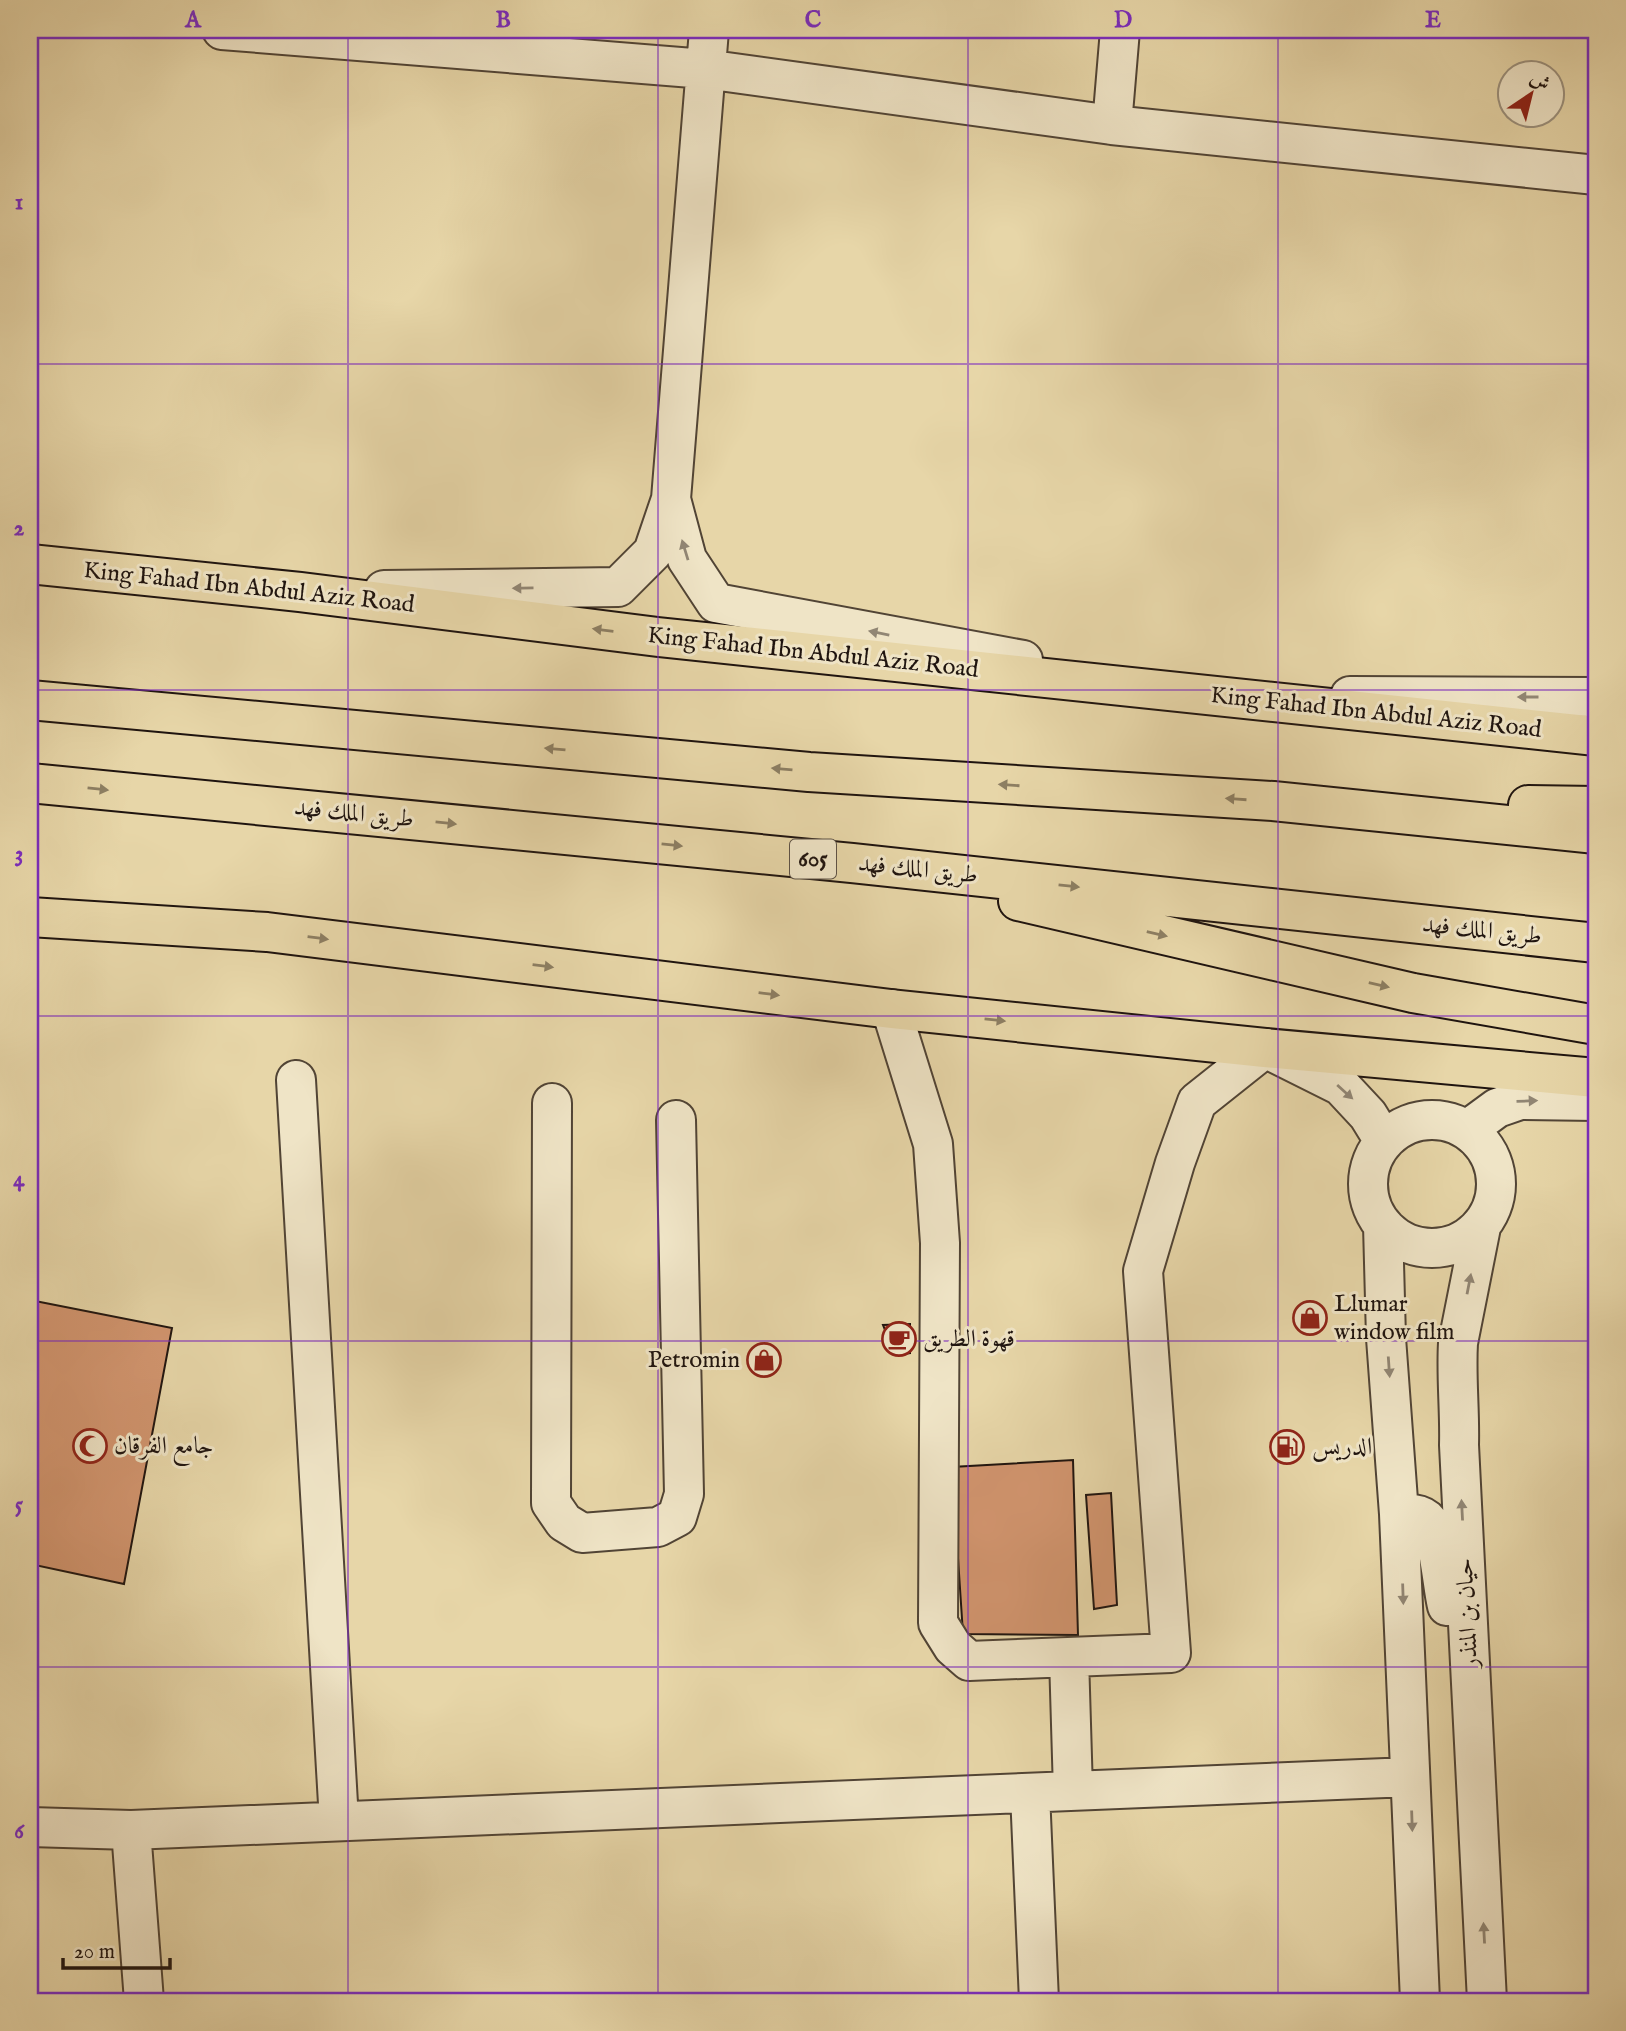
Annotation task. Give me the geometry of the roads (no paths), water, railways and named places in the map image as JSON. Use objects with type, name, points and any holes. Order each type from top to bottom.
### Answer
[{"type":"main road","name":"King Fahad Ibn Abdul Aziz Road","points":[[30,564],[300,592],[658,637],[1596,736]]},
{"type":"main road","points":[[30,700],[809,772],[1273,802],[1596,835]]},
{"type":"main road","name":"طريق الملك فهد","points":[[30,783],[852,863],[1596,943]]},
{"type":"main road","points":[[1273,802],[1596,806]]},
{"type":"main road","points":[[852,863],[1413,993],[1596,1025]]},
{"type":"main road","points":[[30,896],[267,932],[891,1009],[1265,1048],[1596,1078]]},
{"type":"main road","points":[[30,916],[267,932]]},
{"type":"street","points":[[222,30],[705,69],[1112,125],[1596,175]]},
{"type":"street","points":[[300,592],[618,587],[653,552],[671,499],[709,30]]},
{"type":"street","points":[[1112,125],[1120,30]]},
{"type":"street","points":[[671,499],[687,559],[716,603],[1211,696],[1596,697]]},
{"type":"street","points":[[891,1009],[933,1144],[940,1243],[938,1623],[953,1647],[969,1661],[1171,1653],[1143,1271],[1175,1163],[1198,1102],[1265,1048],[1341,1086],[1368,1115],[1384,1141]]},
{"type":"street","points":[[296,1080],[340,1821]]},
{"type":"street","points":[[1468,1130],[1497,1108],[1520,1100],[1596,1101]]},
{"type":"street","points":[[552,1103],[551,1503],[564,1522],[582,1533],[657,1527],[677,1517],[684,1494],[676,1120]]},
{"type":"street","points":[[1432,1119],[1451,1122],[1468,1130],[1481,1142],[1491,1157],[1496,1175],[1496,1194],[1491,1211],[1481,1227],[1467,1239],[1450,1246],[1432,1249],[1405,1242],[1383,1225],[1373,1209],[1368,1173],[1374,1156],[1384,1141],[1398,1129],[1415,1122],[1432,1119]]},
{"type":"street","points":[[1383,1225],[1386,1338],[1399,1514],[1420,2001]]},
{"type":"street","name":"حيان بن المنذر","points":[[1481,1227],[1458,1343],[1457,1361],[1488,2001]]},
{"type":"street","points":[[1399,1514],[1412,1513],[1426,1520],[1434,1534],[1451,1623],[1471,1689]]},
{"type":"street","points":[[1069,1657],[1073,1791]]},
{"type":"street","points":[[30,1827],[131,1830],[1410,1777]]},
{"type":"street","points":[[1030,1793],[1038,2001]]},
{"type":"street","points":[[131,1830],[144,2001]]},
{"type":"place","name":"Llumar window film","points":[[1310,1318]]},
{"type":"place","name":"قهوة الطريق","points":[[899,1339]]},
{"type":"place","name":"Petromin","points":[[764,1360]]},
{"type":"place","name":"جامع الفرقان","points":[[90,1446]]},
{"type":"place","name":"الدريس","points":[[1287,1447]]}]
